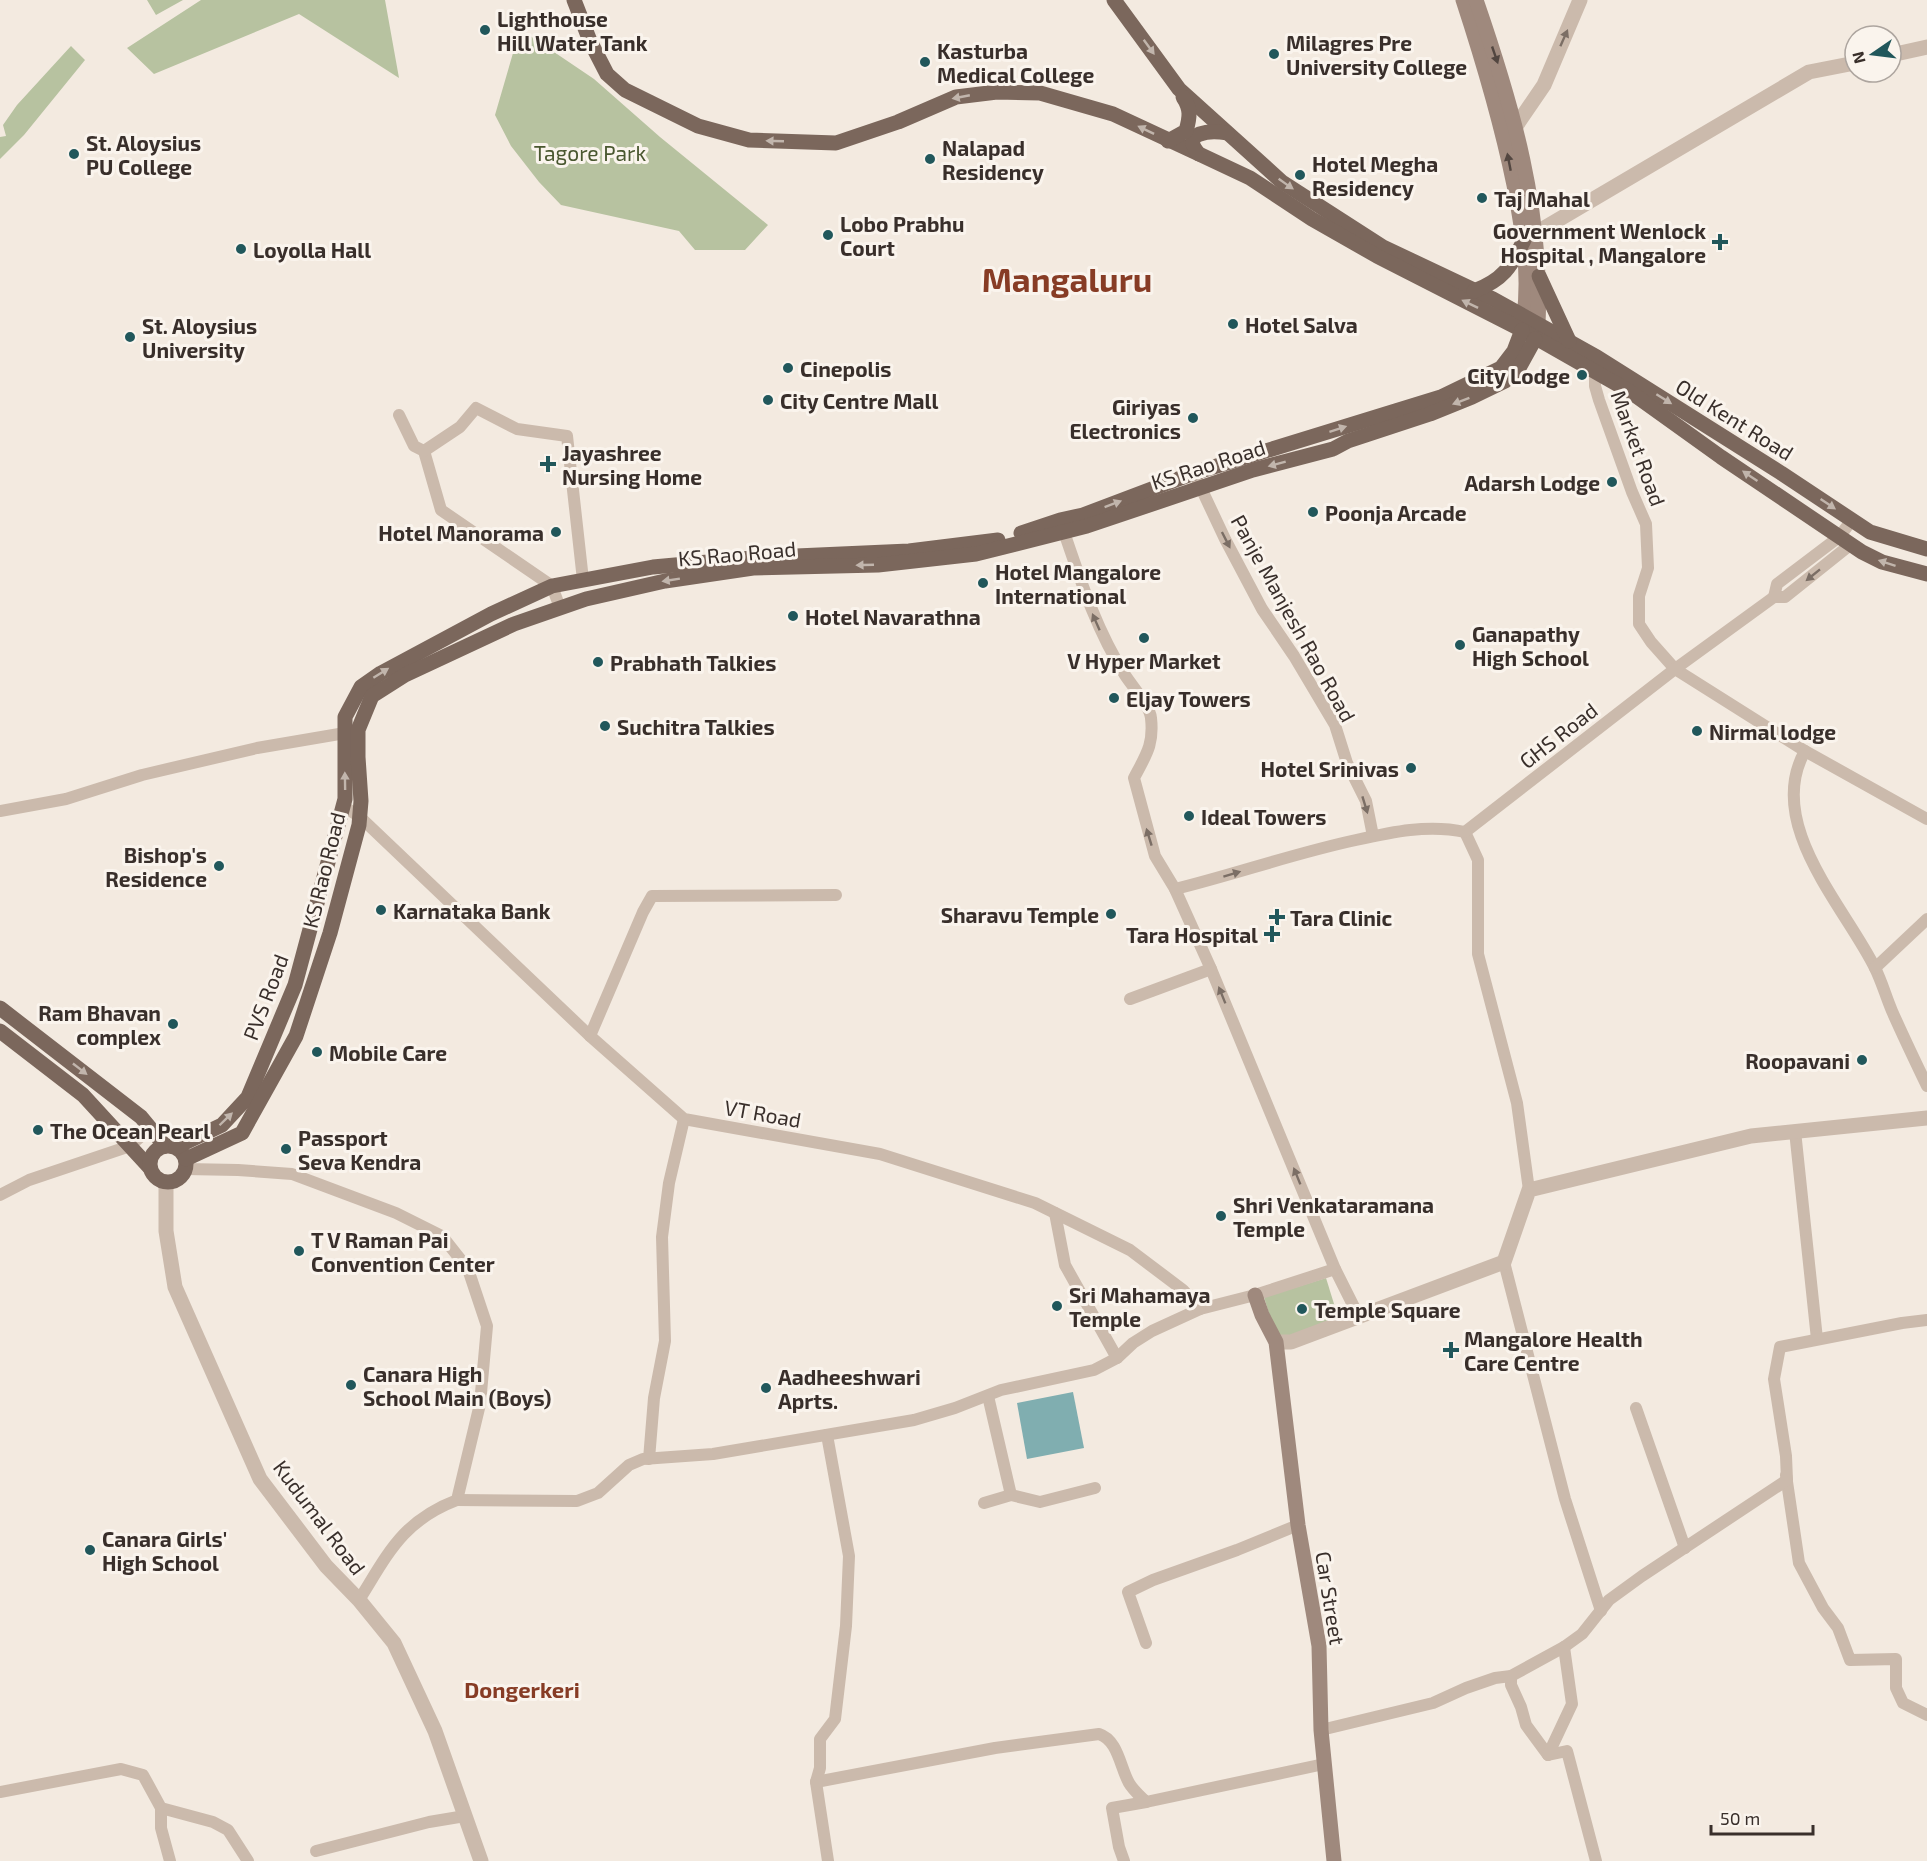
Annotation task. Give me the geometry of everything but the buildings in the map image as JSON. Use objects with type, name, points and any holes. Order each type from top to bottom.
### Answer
[{"type":"main road","points":[[574,0],[590,41],[607,74],[625,90],[698,126],[750,140],[836,144],[956,98],[997,92],[1040,93],[1113,114],[1168,141],[1223,164],[1250,178],[1312,219],[1377,256],[1530,327]]},
{"type":"main road","points":[[1114,0],[1189,106],[1190,119],[1186,131],[1168,141]]},
{"type":"main road","points":[[1463,0],[1509,127]]},
{"type":"main road","points":[[1476,0],[1509,127],[1539,276],[1569,341]]},
{"type":"main road","points":[[1179,89],[1282,182],[1383,247],[1474,291],[1629,391],[1845,541],[1882,562],[1927,574]]},
{"type":"main road","points":[[1199,154],[1193,145],[1200,133],[1210,131],[1227,133]]},
{"type":"main road","points":[[1474,291],[1503,276],[1530,237]]},
{"type":"main road","points":[[1530,237],[1526,284],[1530,327]]},
{"type":"main road","points":[[552,586],[653,567],[752,558],[909,551],[1004,539],[1060,520],[1198,480],[1441,397],[1501,368],[1530,327],[1539,276]]},
{"type":"main road","name":"Old Kent Road","points":[[1530,327],[1569,341],[1597,357],[1781,472],[1870,532],[1927,549]]},
{"type":"main road","name":"KS Rao Road","points":[[178,1155],[242,1133],[296,1036],[330,933],[360,817],[358,730],[372,696],[405,675],[494,633],[586,599],[665,581],[753,568],[878,565],[976,554],[1087,526],[1198,480]]},
{"type":"main road","name":"PVS Road","points":[[178,1155],[222,1125],[248,1097],[295,985],[345,799],[345,717],[361,687],[381,673],[492,614],[552,586]]},
{"type":"main road","points":[[0,1008],[141,1117],[178,1155],[181,1178],[166,1183],[157,1179],[150,1168],[82,1095],[0,1031]]},
{"type":"main road","points":[[150,1168],[152,1155],[156,1150],[178,1155]]},
{"type":"main road","points":[[1255,1295],[1276,1342]]},
{"type":"main road","name":"Car Street","points":[[1276,1342],[1298,1525],[1319,1646],[1321,1730],[1334,1861]]},
{"type":"street","points":[[1509,127],[1544,85],[1580,0]]},
{"type":"street","points":[[1903,52],[1927,47]]},
{"type":"street","points":[[1530,237],[1809,72],[1843,65]]},
{"type":"street","name":"Market Road","points":[[1596,371],[1595,386],[1599,400],[1646,524],[1648,568],[1639,596],[1639,624],[1651,642],[1675,669],[1805,752],[1927,819]]},
{"type":"street","points":[[424,452],[460,427],[476,408],[517,429],[567,436],[583,580]]},
{"type":"street","points":[[399,415],[414,446],[424,452],[441,510],[552,586],[560,608]]},
{"type":"street","name":"Panje Manjesh Rao Road","points":[[1198,480],[1262,609],[1294,656],[1335,725],[1347,763],[1366,801],[1373,836]]},
{"type":"street","name":"GHS Road","points":[[1465,832],[1675,669],[1774,597],[1785,597],[1845,541],[1852,520]]},
{"type":"street","points":[[1064,532],[1084,592],[1101,633],[1151,715],[1151,746],[1134,778],[1155,856],[1175,889],[1211,969],[1335,1269],[1359,1317]]},
{"type":"street","points":[[0,811],[66,798],[142,775],[257,748],[345,733]]},
{"type":"street","points":[[1805,752],[1797,766],[1793,799],[1803,841],[1824,888],[1875,968],[1891,1011],[1927,1086]]},
{"type":"street","points":[[343,806],[360,817],[590,1036],[684,1119],[669,1183],[662,1237],[665,1341],[654,1398],[649,1459]]},
{"type":"street","points":[[1175,889],[1218,879],[1310,850],[1397,830],[1449,828],[1465,832],[1478,860],[1478,954],[1517,1103],[1529,1190],[1504,1262],[1565,1499],[1589,1576],[1603,1598],[1601,1611],[1582,1634],[1564,1647],[1511,1676],[1495,1678],[1466,1688],[1433,1703],[1321,1730]]},
{"type":"street","points":[[590,1036],[652,896],[836,895]]},
{"type":"street","points":[[1875,968],[1927,919]]},
{"type":"street","points":[[1130,999],[1211,969]]},
{"type":"street","points":[[1529,1190],[1751,1136],[1927,1118]]},
{"type":"street","name":"VT Road","points":[[684,1119],[880,1154],[1035,1203],[1130,1250],[1183,1290],[1200,1309]]},
{"type":"street","points":[[0,1196],[29,1180],[130,1146],[150,1128]]},
{"type":"street","points":[[1795,1131],[1817,1340]]},
{"type":"street","points":[[178,1155],[238,1170],[292,1174],[396,1213],[442,1236],[468,1269],[487,1326],[480,1404],[457,1500]]},
{"type":"street","name":"Kudumal Road","points":[[166,1183],[166,1231],[175,1287],[260,1479],[326,1566],[359,1600],[394,1643],[435,1731],[481,1861]]},
{"type":"street","points":[[1055,1213],[1065,1265],[1117,1358]]},
{"type":"street","points":[[1276,1342],[1291,1342],[1504,1262]]},
{"type":"street","points":[[359,1600],[396,1540],[413,1524],[436,1508],[457,1500],[577,1501],[597,1493],[629,1465],[649,1459],[713,1454],[914,1420],[955,1408],[1001,1390],[1094,1370],[1117,1358],[1133,1343],[1152,1331],[1200,1309],[1255,1295],[1335,1269]]},
{"type":"street","points":[[1603,1598],[1685,1548],[1787,1480],[1786,1456],[1774,1379],[1780,1347],[1927,1320]]},
{"type":"street","points":[[988,1396],[1011,1495]]},
{"type":"street","points":[[1636,1408],[1685,1548]]},
{"type":"street","points":[[827,1435],[849,1556],[846,1626],[835,1719],[820,1739],[820,1768],[816,1782],[828,1861]]},
{"type":"street","points":[[1786,1475],[1799,1563],[1823,1608],[1838,1628],[1850,1660],[1896,1659],[1896,1688],[1903,1703],[1924,1715],[1927,1714]]},
{"type":"street","points":[[984,1503],[1011,1495],[1040,1502],[1095,1488]]},
{"type":"street","points":[[1146,1643],[1128,1592],[1153,1580],[1298,1525]]},
{"type":"street","points":[[1548,1755],[1572,1704],[1564,1647]]},
{"type":"street","points":[[1511,1676],[1511,1686],[1526,1725],[1548,1755]]},
{"type":"street","points":[[816,1782],[995,1748],[1099,1734],[1106,1736],[1112,1743],[1130,1784],[1146,1802]]},
{"type":"street","points":[[1548,1755],[1567,1751],[1596,1861]]},
{"type":"street","points":[[1124,1861],[1112,1809],[1324,1764]]},
{"type":"street","points":[[0,1792],[121,1770],[143,1775],[161,1808],[161,1828],[170,1861]]},
{"type":"street","points":[[161,1808],[213,1822],[228,1830],[248,1861]]},
{"type":"street","points":[[316,1851],[429,1822],[465,1816]]},
{"type":"green space","points":[[147,0],[183,0],[156,15]]},
{"type":"green space","points":[[201,0],[385,0],[399,78],[299,14],[154,74],[127,48]]},
{"type":"green space","name":"Tagore Park","points":[[520,29],[594,79],[660,137],[768,225],[745,250],[695,250],[679,231],[561,205],[539,182],[511,146],[495,115]]},
{"type":"green space","points":[[71,46],[85,60],[24,135],[0,159],[0,137],[6,136],[3,125],[17,105]]},
{"type":"green space","name":"Temple Square","points":[[1326,1278],[1339,1320],[1277,1340],[1264,1297]]},
{"type":"water","points":[[1073,1392],[1084,1448],[1027,1459],[1017,1403]]},
{"type":"place","name":"Lighthouse Hill Water Tank","points":[[485,30]]},
{"type":"place","name":"Milagres Pre University College","points":[[1274,54]]},
{"type":"place","name":"Kasturba Medical College","points":[[925,62]]},
{"type":"place","name":"St. Aloysius PU College","points":[[74,154]]},
{"type":"place","name":"Nalapad Residency","points":[[930,159]]},
{"type":"place","name":"Hotel Megha Residency","points":[[1300,175]]},
{"type":"place","name":"Taj Mahal","points":[[1482,198]]},
{"type":"place","name":"Lobo Prabhu Court","points":[[828,235]]},
{"type":"place","name":"Government Wenlock Hospital , Mangalore","points":[[1720,242]]},
{"type":"place","name":"Loyolla Hall","points":[[241,249]]},
{"type":"place","name":"Hotel Salva","points":[[1233,324]]},
{"type":"place","name":"St. Aloysius University","points":[[130,337]]},
{"type":"place","name":"Cinepolis","points":[[788,368]]},
{"type":"place","name":"City Lodge","points":[[1582,375]]},
{"type":"place","name":"City Centre Mall","points":[[768,400]]},
{"type":"place","name":"Giriyas Electronics","points":[[1193,418]]},
{"type":"place","name":"Jayashree Nursing Home","points":[[548,464]]},
{"type":"place","name":"Adarsh Lodge","points":[[1612,482]]},
{"type":"place","name":"Poonja Arcade","points":[[1313,512]]},
{"type":"place","name":"Hotel Manorama","points":[[556,532]]},
{"type":"place","name":"Hotel Mangalore International","points":[[983,583]]},
{"type":"place","name":"Hotel Navarathna","points":[[793,616]]},
{"type":"place","name":"V Hyper Market","points":[[1144,638]]},
{"type":"place","name":"Ganapathy High School","points":[[1460,645]]},
{"type":"place","name":"Prabhath Talkies","points":[[598,662]]},
{"type":"place","name":"Eljay Towers","points":[[1114,698]]},
{"type":"place","name":"Suchitra Talkies","points":[[605,726]]},
{"type":"place","name":"Nirmal lodge","points":[[1697,731]]},
{"type":"place","name":"Hotel Srinivas","points":[[1411,768]]},
{"type":"place","name":"Ideal Towers","points":[[1189,816]]},
{"type":"place","name":"Bishop's Residence","points":[[219,866]]},
{"type":"place","name":"Karnataka Bank","points":[[381,910]]},
{"type":"place","name":"Sharavu Temple","points":[[1111,914]]},
{"type":"place","name":"Tara Clinic","points":[[1277,917]]},
{"type":"place","name":"Tara Hospital","points":[[1272,934]]},
{"type":"place","name":"Ram Bhavan complex","points":[[173,1024]]},
{"type":"place","name":"Mobile Care","points":[[317,1052]]},
{"type":"place","name":"Roopavani","points":[[1862,1060]]},
{"type":"place","name":"The Ocean Pearl","points":[[38,1130]]},
{"type":"place","name":"Passport Seva Kendra","points":[[286,1149]]},
{"type":"place","name":"Shri Venkataramana Temple","points":[[1221,1216]]},
{"type":"place","name":"T V Raman Pai Convention Center","points":[[299,1251]]},
{"type":"place","name":"Sri Mahamaya Temple","points":[[1057,1306]]},
{"type":"place","name":"Temple Square","points":[[1302,1309]]},
{"type":"place","name":"Mangalore Health Care Centre","points":[[1451,1350]]},
{"type":"place","name":"Canara High School Main (Boys)","points":[[351,1385]]},
{"type":"place","name":"Aadheeshwari Aprts.","points":[[766,1388]]},
{"type":"place","name":"Canara Girls' High School","points":[[90,1550]]},
{"type":"district","name":"Mangaluru","points":[[1067,279]]},
{"type":"district","name":"Dongerkeri","points":[[522,1689]]}]
